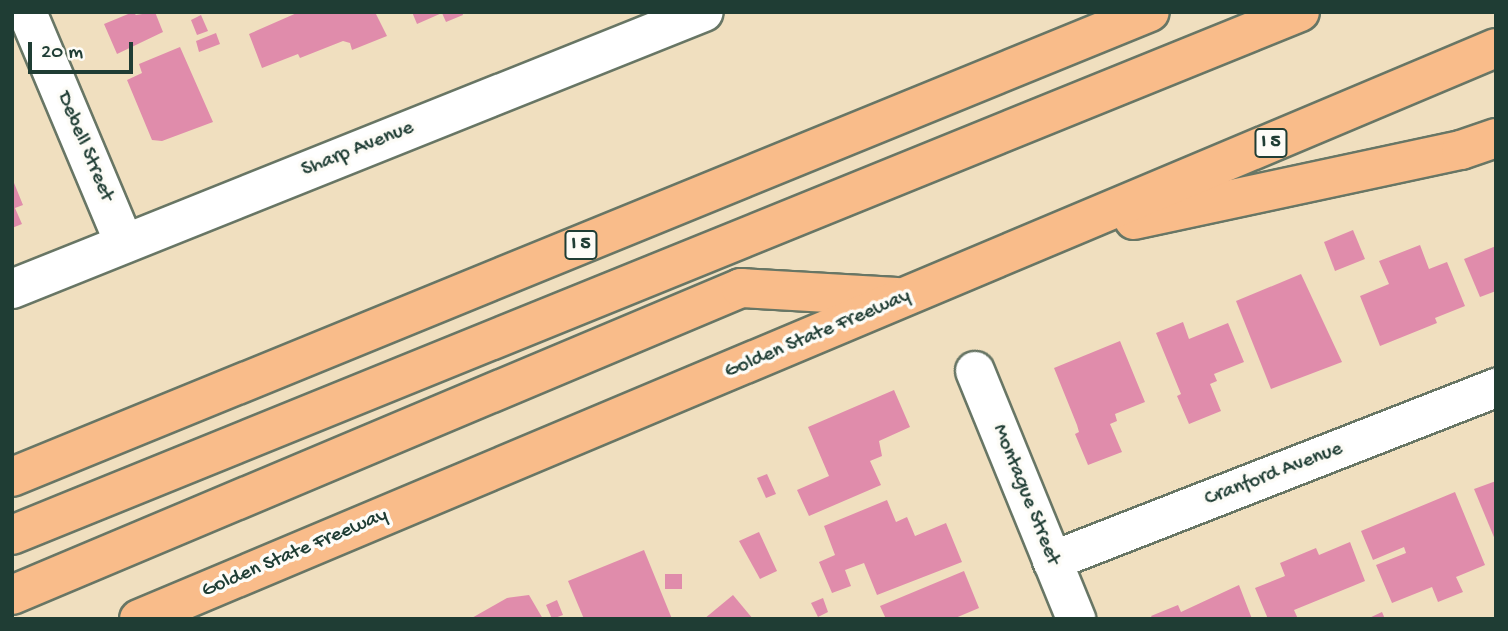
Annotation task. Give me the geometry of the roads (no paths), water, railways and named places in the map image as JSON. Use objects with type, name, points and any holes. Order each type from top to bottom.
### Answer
[{"type":"highway","name":"I 5","points":[[12,477],[1150,12]]},
{"type":"highway","points":[[12,535],[1300,12]]},
{"type":"highway","name":"Golden State Freeway","points":[[139,619],[1496,48]]},
{"type":"highway","points":[[1046,239],[1461,150],[1496,138]]},
{"type":"highway","points":[[12,595],[741,288],[906,298]]},
{"type":"street","name":"Debell Street","points":[[27,12],[124,243]]},
{"type":"street","name":"Sharp Avenue","points":[[12,289],[704,12]]},
{"type":"street","name":"Montague Street","points":[[975,371],[1076,619]]},
{"type":"street","name":"Cranford Avenue","points":[[1052,561],[1496,388]]}]
